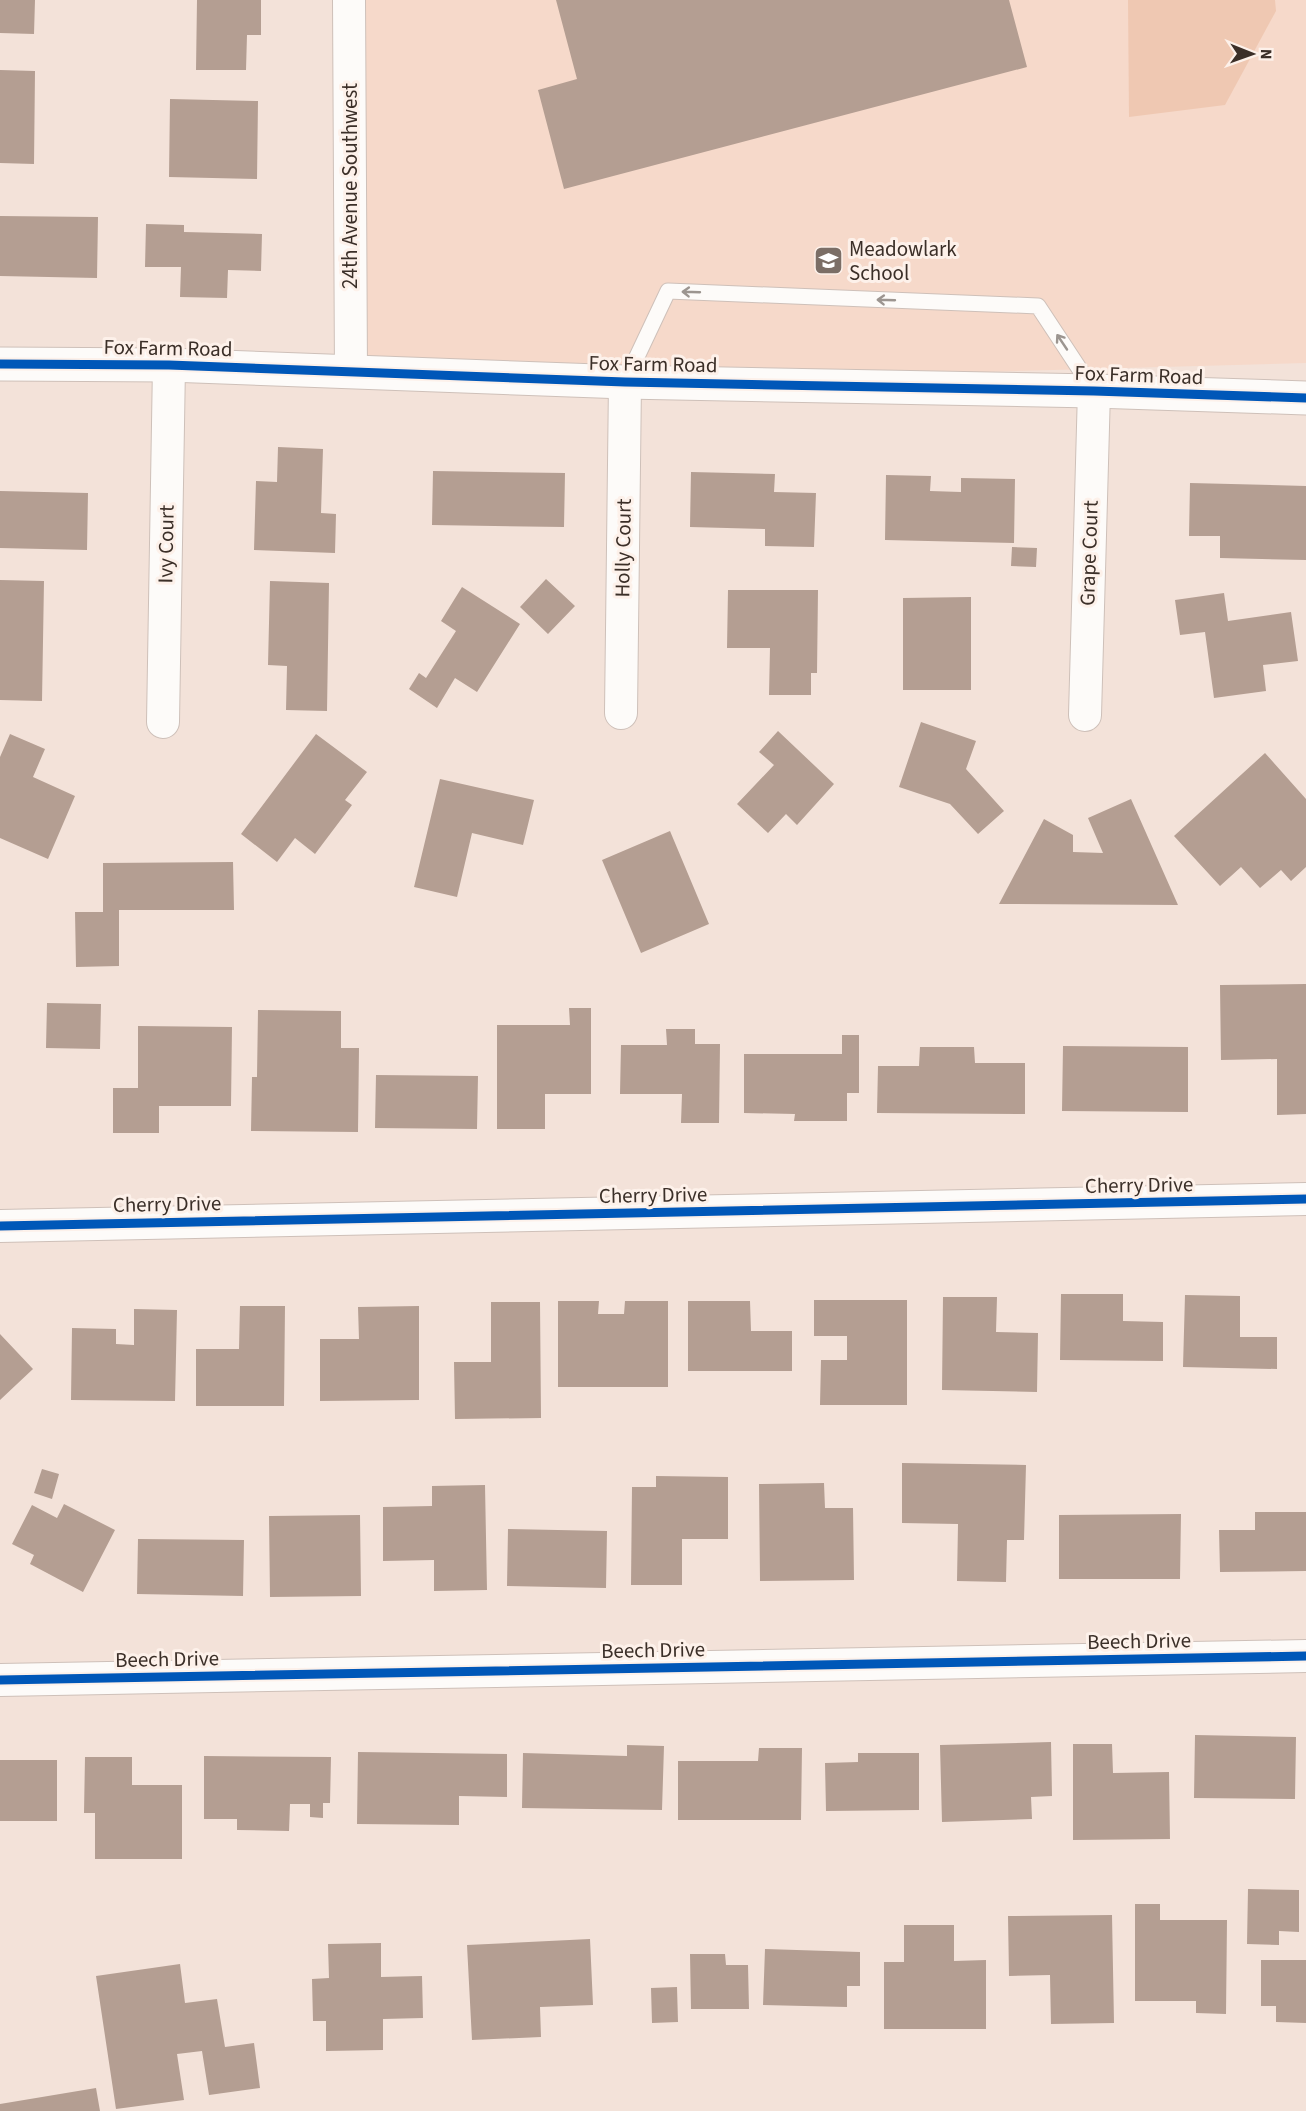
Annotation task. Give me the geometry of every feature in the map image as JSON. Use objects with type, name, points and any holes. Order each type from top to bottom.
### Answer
[{"type":"street","name":"24th Avenue Southwest","points":[[349,0],[351,372]]},
{"type":"street","name":"Fox Farm Road","points":[[0,364],[169,365],[625,382],[1094,391],[1306,398]]},
{"type":"street","name":"Ivy Court","points":[[163,722],[169,365]]},
{"type":"street","name":"Holly Court","points":[[621,713],[625,382]]},
{"type":"street","name":"Grape Court","points":[[1085,715],[1094,391]]},
{"type":"street","name":"Cherry Drive","points":[[0,1226],[1306,1199]]},
{"type":"street","name":"Beech Drive","points":[[0,1680],[1306,1656]]},
{"type":"lane","points":[[625,382],[668,291],[1038,306],[1094,391]]},
{"type":"shaded area","name":"Meadowlark School","points":[[349,0],[1306,0],[1306,363],[625,382],[351,372]]},
{"type":"shaded area","points":[[1128,0],[1275,0],[1276,11],[1225,105],[1129,117]]},
{"type":"building","points":[[0,0],[35,0],[34,34],[0,33]]},
{"type":"building","points":[[197,0],[261,0],[261,35],[247,35],[246,70],[196,70]]},
{"type":"building","points":[[556,0],[1009,0],[1027,67],[564,189],[538,90],[577,79]]},
{"type":"building","points":[[0,70],[35,71],[34,164],[0,163]]},
{"type":"building","points":[[170,99],[258,101],[257,179],[169,177]]},
{"type":"building","points":[[0,216],[98,217],[97,278],[0,276]]},
{"type":"building","points":[[146,224],[184,225],[184,232],[262,234],[261,271],[228,270],[227,298],[180,297],[181,267],[145,267]]},
{"type":"building","points":[[278,447],[323,449],[321,513],[336,514],[335,553],[254,550],[256,481],[277,482]]},
{"type":"building","points":[[433,471],[565,473],[564,527],[432,525]]},
{"type":"building","points":[[691,472],[775,474],[774,492],[816,493],[814,547],[765,546],[765,529],[690,527]]},
{"type":"building","points":[[886,475],[931,476],[930,491],[961,492],[961,478],[1015,479],[1014,543],[885,540]]},
{"type":"building","points":[[1190,483],[1306,486],[1306,560],[1220,558],[1220,536],[1189,536]]},
{"type":"building","points":[[0,491],[88,493],[87,550],[0,548]]},
{"type":"building","points":[[1012,547],[1037,548],[1036,567],[1011,566]]},
{"type":"building","points":[[546,579],[575,606],[548,634],[520,607]]},
{"type":"building","points":[[0,580],[44,581],[42,701],[0,700]]},
{"type":"building","points":[[270,581],[329,583],[327,711],[286,710],[287,666],[268,665]]},
{"type":"building","points":[[462,587],[520,624],[477,692],[455,678],[437,708],[409,689],[419,673],[426,678],[456,631],[441,621]]},
{"type":"building","points":[[728,590],[818,590],[817,673],[811,673],[811,695],[769,695],[770,648],[727,648]]},
{"type":"building","points":[[1224,593],[1228,621],[1291,612],[1298,661],[1263,665],[1266,691],[1214,698],[1205,632],[1180,635],[1175,600]]},
{"type":"building","points":[[971,597],[971,690],[903,690],[903,598]]},
{"type":"building","points":[[921,722],[976,741],[966,769],[1004,811],[978,834],[950,804],[899,787]]},
{"type":"building","points":[[778,731],[834,784],[797,825],[786,814],[768,833],[737,804],[774,765],[759,752]]},
{"type":"building","points":[[10,734],[45,749],[33,777],[75,796],[48,859],[0,838],[0,757]]},
{"type":"building","points":[[316,734],[367,772],[345,800],[352,805],[315,854],[295,838],[277,862],[241,834]]},
{"type":"building","points":[[1265,753],[1306,799],[1306,867],[1291,881],[1281,870],[1260,888],[1241,867],[1220,886],[1174,836]]},
{"type":"building","points":[[440,779],[534,800],[523,845],[472,833],[457,897],[414,887]]},
{"type":"building","points":[[1131,799],[1178,905],[999,904],[1044,819],[1073,835],[1073,852],[1103,853],[1088,818]]},
{"type":"building","points":[[670,831],[709,924],[641,953],[602,860]]},
{"type":"building","points":[[233,862],[234,910],[119,910],[119,966],[76,967],[75,912],[103,912],[103,863]]},
{"type":"building","points":[[1306,984],[1306,1114],[1277,1115],[1277,1059],[1221,1060],[1220,985]]},
{"type":"building","points":[[47,1003],[101,1004],[100,1049],[46,1048]]},
{"type":"building","points":[[569,1008],[591,1008],[591,1094],[545,1094],[545,1129],[497,1129],[497,1025],[570,1025]]},
{"type":"building","points":[[258,1010],[341,1011],[341,1048],[359,1048],[358,1132],[251,1131],[252,1077],[257,1077]]},
{"type":"building","points":[[138,1026],[232,1027],[231,1106],[159,1106],[159,1133],[113,1133],[113,1088],[138,1088]]},
{"type":"building","points":[[666,1029],[695,1029],[695,1044],[720,1044],[719,1123],[681,1123],[682,1094],[620,1094],[621,1045],[667,1045]]},
{"type":"building","points":[[842,1035],[859,1035],[859,1093],[847,1093],[847,1121],[794,1121],[795,1114],[744,1113],[744,1054],[842,1054]]},
{"type":"building","points":[[1063,1046],[1188,1047],[1188,1112],[1062,1111]]},
{"type":"building","points":[[920,1047],[974,1047],[975,1063],[1025,1063],[1025,1114],[877,1113],[878,1066],[919,1066]]},
{"type":"building","points":[[376,1075],[478,1076],[477,1129],[375,1128]]},
{"type":"building","points":[[1061,1294],[1123,1294],[1123,1321],[1163,1322],[1163,1361],[1060,1360]]},
{"type":"building","points":[[1185,1295],[1240,1296],[1240,1337],[1277,1337],[1277,1369],[1183,1367]]},
{"type":"building","points":[[943,1297],[997,1297],[996,1332],[1038,1333],[1037,1392],[942,1390]]},
{"type":"building","points":[[814,1300],[907,1300],[907,1405],[820,1405],[821,1360],[847,1360],[847,1336],[814,1336]]},
{"type":"building","points":[[558,1301],[599,1301],[598,1314],[624,1314],[625,1301],[668,1301],[668,1387],[558,1387]]},
{"type":"building","points":[[688,1301],[750,1301],[751,1331],[792,1331],[792,1371],[688,1371]]},
{"type":"building","points":[[491,1302],[540,1302],[541,1418],[455,1419],[454,1362],[491,1362]]},
{"type":"building","points":[[240,1306],[285,1306],[284,1406],[196,1406],[196,1349],[239,1349]]},
{"type":"building","points":[[419,1306],[419,1400],[320,1401],[320,1339],[359,1339],[358,1307]]},
{"type":"building","points":[[134,1309],[177,1310],[175,1401],[71,1400],[72,1328],[116,1329],[116,1344],[134,1345]]},
{"type":"building","points":[[0,1334],[33,1369],[0,1400]]},
{"type":"building","points":[[902,1463],[1026,1465],[1024,1540],[1007,1540],[1006,1582],[957,1581],[958,1524],[902,1523]]},
{"type":"building","points":[[42,1469],[59,1474],[52,1499],[34,1493]]},
{"type":"building","points":[[656,1476],[728,1477],[728,1539],[682,1539],[682,1585],[631,1585],[632,1487],[656,1487]]},
{"type":"building","points":[[824,1483],[825,1508],[853,1508],[854,1580],[760,1581],[759,1484]]},
{"type":"building","points":[[485,1485],[487,1590],[434,1591],[434,1560],[383,1561],[383,1507],[432,1506],[432,1486]]},
{"type":"building","points":[[64,1504],[115,1530],[83,1592],[30,1564],[34,1555],[12,1544],[32,1505],[57,1518]]},
{"type":"building","points":[[1255,1512],[1306,1512],[1306,1571],[1220,1572],[1219,1530],[1255,1530]]},
{"type":"building","points":[[1181,1514],[1180,1579],[1059,1579],[1059,1515]]},
{"type":"building","points":[[360,1515],[361,1596],[270,1597],[269,1516]]},
{"type":"building","points":[[508,1529],[607,1531],[606,1588],[507,1586]]},
{"type":"building","points":[[138,1539],[244,1540],[243,1596],[137,1594]]},
{"type":"building","points":[[1195,1735],[1296,1737],[1295,1799],[1194,1798]]},
{"type":"building","points":[[1051,1742],[1052,1796],[1031,1797],[1032,1819],[942,1822],[940,1745]]},
{"type":"building","points":[[1073,1744],[1112,1744],[1113,1773],[1169,1772],[1170,1839],[1073,1840]]},
{"type":"building","points":[[627,1745],[664,1746],[662,1810],[522,1808],[523,1753],[627,1756]]},
{"type":"building","points":[[759,1748],[802,1748],[801,1820],[678,1820],[678,1761],[758,1761]]},
{"type":"building","points":[[358,1752],[507,1754],[507,1797],[459,1796],[459,1825],[357,1824]]},
{"type":"building","points":[[858,1753],[919,1753],[919,1810],[826,1811],[825,1763],[858,1762]]},
{"type":"building","points":[[204,1756],[331,1757],[330,1803],[323,1803],[323,1818],[310,1817],[310,1804],[290,1804],[289,1831],[237,1830],[237,1819],[204,1819]]},
{"type":"building","points":[[85,1757],[132,1757],[132,1785],[182,1785],[182,1859],[95,1859],[95,1813],[84,1813]]},
{"type":"building","points":[[0,1760],[57,1760],[57,1821],[0,1821]]},
{"type":"building","points":[[1248,1889],[1299,1890],[1299,1932],[1279,1931],[1279,1945],[1247,1944]]},
{"type":"building","points":[[1135,1904],[1160,1904],[1160,1920],[1227,1920],[1226,2014],[1196,2013],[1196,2001],[1135,2001]]},
{"type":"building","points":[[1112,1915],[1114,2023],[1051,2024],[1050,1975],[1009,1976],[1008,1916]]},
{"type":"building","points":[[904,1925],[954,1925],[954,1961],[986,1960],[986,2029],[884,2029],[884,1962],[904,1962]]},
{"type":"building","points":[[590,1939],[593,2005],[540,2007],[541,2037],[472,2040],[467,1945]]},
{"type":"building","points":[[381,1943],[381,1977],[422,1976],[423,2018],[383,2019],[383,2050],[326,2051],[326,2021],[313,2021],[312,1979],[329,1978],[328,1944]]},
{"type":"building","points":[[765,1949],[860,1952],[860,1986],[847,1986],[847,2007],[763,2005]]},
{"type":"building","points":[[690,1954],[725,1954],[726,1965],[748,1965],[749,2009],[691,2009]]},
{"type":"building","points":[[1261,1960],[1306,1960],[1306,2023],[1276,2022],[1276,2006],[1261,2006]]},
{"type":"building","points":[[180,1964],[185,2003],[217,1999],[225,2047],[254,2043],[260,2088],[209,2095],[202,2051],[177,2054],[184,2100],[116,2109],[96,1976]]},
{"type":"building","points":[[677,1987],[678,2022],[652,2023],[651,1988]]},
{"type":"building","points":[[96,2088],[100,2111],[0,2111],[0,2104]]},
{"type":"cycle path","points":[[0,364],[169,365],[625,382],[1094,391],[1306,398]]},
{"type":"cycle path","points":[[0,1226],[1306,1199]]},
{"type":"cycle path","points":[[0,1680],[1306,1656]]},
{"type":"place","name":"Meadowlark School","points":[[828,261]]}]
